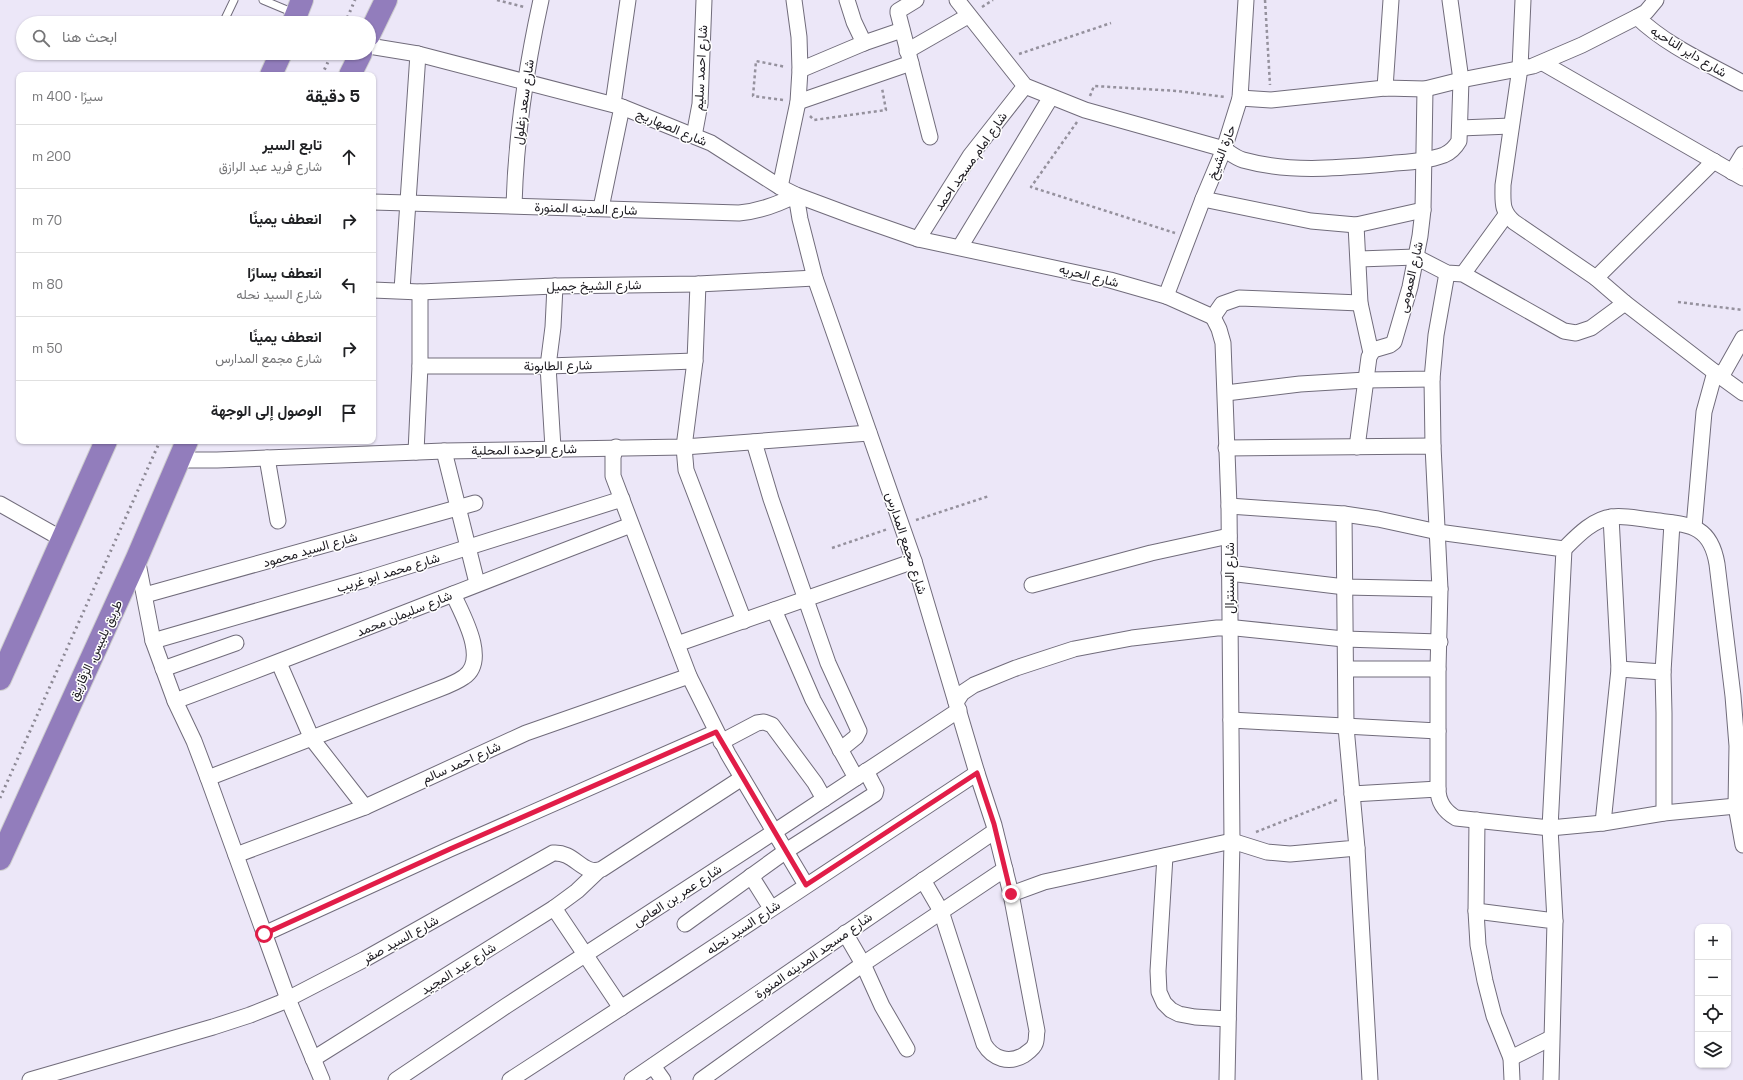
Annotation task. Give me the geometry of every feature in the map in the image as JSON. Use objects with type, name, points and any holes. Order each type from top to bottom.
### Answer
[{"type":"highway","points":[[376,21],[386,0]]},
{"type":"highway","points":[[352,72],[358,60]]},
{"type":"highway","points":[[0,679],[105,444]]},
{"type":"highway","name":"طريق بلبيس, الزقازيق","points":[[0,859],[137,558],[183,451]]},
{"type":"street","points":[[600,208],[618,105],[628,0]]},
{"type":"street","name":"شارع احمد سليم","points":[[694,136],[700,104],[704,0]]},
{"type":"street","points":[[780,187],[798,102],[800,70],[799,37],[794,0]]},
{"type":"street","points":[[847,0],[854,22],[864,42]]},
{"type":"street","points":[[916,0],[898,12],[930,137]]},
{"type":"street","points":[[957,0],[968,16],[1025,86],[1085,110],[1224,150],[1241,160],[1290,168],[1315,169],[1424,161],[1444,155],[1454,149],[1459,141],[1461,80],[1450,0]]},
{"type":"street","name":"حارة الشيخ","points":[[1166,296],[1203,199],[1224,150],[1240,98],[1246,0]]},
{"type":"street","points":[[1385,88],[1392,0]]},
{"type":"street","points":[[1523,0],[1520,68],[1503,185],[1503,203],[1506,214],[1514,222],[1596,278],[1625,303],[1743,393]]},
{"type":"street","points":[[1240,98],[1271,100],[1385,88],[1425,89],[1543,63],[1646,12],[1656,0],[1660,2],[1669,0]]},
{"type":"street","name":"شارع سعد زغلول","points":[[514,205],[517,135],[525,81],[540,5]]},
{"type":"street","points":[[798,102],[880,74],[909,57],[968,16]]},
{"type":"street","name":"شارع داير الناحيه","points":[[1637,17],[1650,30],[1667,41],[1743,83]]},
{"type":"street","points":[[800,70],[864,42],[902,30]]},
{"type":"street","name":"شارع الصهاريج","points":[[376,47],[418,54],[618,105],[711,143],[780,187],[796,195],[918,239],[960,247]]},
{"type":"street","points":[[402,290],[418,54]]},
{"type":"street","points":[[1543,63],[1738,175],[1743,154]]},
{"type":"street","name":"شارع امام مسجد احمد","points":[[918,239],[970,156],[1025,86]]},
{"type":"street","name":"شارع العمومى","points":[[1371,353],[1376,349],[1390,345],[1394,342],[1410,286],[1423,210],[1425,89]]},
{"type":"street","points":[[960,247],[1051,97]]},
{"type":"street","points":[[1460,128],[1511,126]]},
{"type":"street","points":[[1596,278],[1714,161]]},
{"type":"street","name":"شارع المدينه المنورة","points":[[376,202],[514,205],[739,213],[753,212],[775,206],[796,195]]},
{"type":"street","name":"شارع مجمع المدارس","points":[[796,195],[801,226],[815,278],[914,561],[995,831],[1011,894],[1037,1031],[1035,1044],[1028,1052],[1019,1058],[1004,1060],[996,1057],[988,1051],[984,1044],[941,911],[923,880]]},
{"type":"street","points":[[1203,199],[1311,221],[1356,225],[1423,210]]},
{"type":"street","points":[[1464,274],[1506,214]]},
{"type":"street","points":[[1356,225],[1360,303],[1371,353],[1357,447]]},
{"type":"street","name":"شارع الحريه","points":[[960,247],[1110,280],[1166,296],[1213,317]]},
{"type":"street","points":[[1358,259],[1416,256],[1447,273],[1464,274],[1564,331],[1576,333],[1591,328],[1625,303]]},
{"type":"street","points":[[1447,273],[1436,335],[1432,380],[1433,446],[1440,589],[1440,642],[1438,669],[1438,795],[1442,805],[1448,814],[1456,818],[1550,828],[1603,823],[1664,813],[1736,806]]},
{"type":"street","name":"شارع الشيخ جميل","points":[[376,290],[420,292],[555,286],[698,284],[815,278]]},
{"type":"street","points":[[698,284],[695,361],[684,447],[686,470],[744,621]]},
{"type":"street","points":[[553,448],[548,366],[553,327],[555,286]]},
{"type":"street","points":[[416,452],[420,366],[420,292]]},
{"type":"street","points":[[1213,317],[1222,304],[1239,298],[1360,303]]},
{"type":"street","name":"شارع السنترال","points":[[1213,317],[1220,329],[1223,343],[1229,506],[1232,841],[1226,1080]]},
{"type":"street","points":[[1694,527],[1704,412],[1718,375],[1743,338]]},
{"type":"street","name":"شارع الطابونة","points":[[420,366],[548,366],[695,361]]},
{"type":"street","points":[[1226,393],[1300,384],[1366,380],[1432,380]]},
{"type":"street","name":"شارع الوحدة المحلية","points":[[183,451],[198,461],[444,451],[684,447],[869,433]]},
{"type":"street","points":[[754,442],[769,493],[828,663],[859,731],[856,738],[840,750]]},
{"type":"street","points":[[1226,448],[1433,446]]},
{"type":"street","points":[[616,447],[613,457],[613,476],[689,676],[718,737],[806,885]]},
{"type":"street","points":[[444,451],[477,584]]},
{"type":"street","points":[[267,458],[278,521]]},
{"type":"street","name":"شارع محمد ابو غريب","points":[[153,641],[469,548],[622,499]]},
{"type":"street","name":"شارع السيد محمود","points":[[145,595],[475,503]]},
{"type":"street","points":[[0,504],[62,539]]},
{"type":"street","points":[[1229,506],[1344,514],[1378,519],[1438,532],[1564,549]]},
{"type":"street","points":[[1344,514],[1346,727],[1357,848],[1370,1080]]},
{"type":"street","points":[[1603,823],[1619,669],[1611,517]]},
{"type":"street","points":[[1551,1080],[1555,921],[1550,828],[1564,549],[1581,532],[1611,517],[1624,517],[1689,525],[1699,530],[1710,541],[1716,558],[1736,727],[1738,764],[1736,806],[1743,845]]},
{"type":"street","points":[[1664,813],[1663,672],[1672,523]]},
{"type":"street","name":"شارع سليمان محمد","points":[[175,701],[279,663],[477,584],[631,525]]},
{"type":"street","points":[[1032,585],[1150,553],[1229,536]]},
{"type":"street","points":[[137,558],[153,641],[175,701],[194,741],[208,778],[288,999],[322,1080]]},
{"type":"street","points":[[677,644],[914,561]]},
{"type":"street","points":[[1229,573],[1345,587],[1440,589]]},
{"type":"street","points":[[208,778],[312,739],[466,677],[473,666],[474,650],[472,638],[453,594]]},
{"type":"street","points":[[685,924],[786,851],[874,794],[876,790],[875,785],[861,775],[840,750],[810,694],[774,610]]},
{"type":"street","name":"شارع عمر بن العاص","points":[[396,1080],[585,954],[861,775],[958,706],[962,693],[991,678],[1038,660],[1074,650],[1132,638],[1230,628],[1344,639],[1440,642]]},
{"type":"street","points":[[164,669],[236,644]]},
{"type":"street","points":[[279,663],[312,739],[365,807]]},
{"type":"street","points":[[1346,669],[1438,669]]},
{"type":"street","points":[[1619,669],[1663,672]]},
{"type":"street","name":"شارع احمد سالم","points":[[236,855],[365,807],[526,733],[689,676]]},
{"type":"street","points":[[1230,720],[1438,731]]},
{"type":"street","points":[[264,934],[450,849],[718,737],[757,723],[764,722],[772,725],[815,783],[824,799]]},
{"type":"street","name":"شارع السيد نحله","points":[[510,1080],[977,773]]},
{"type":"street","points":[[598,871],[742,778]]},
{"type":"street","points":[[1352,794],[1438,789]]},
{"type":"street","points":[[1477,820],[1476,911],[1478,945],[1494,1016],[1511,1058],[1512,1080]]},
{"type":"street","name":"شارع مسجد المدينه المنورة","points":[[632,1080],[995,831]]},
{"type":"street","points":[[1011,894],[1044,882],[1232,841],[1267,852],[1290,854],[1357,848]]},
{"type":"street","name":"شارع السيد صقر","points":[[30,1080],[250,1015],[288,999],[365,959],[553,853],[568,855],[588,870],[598,871]]},
{"type":"street","points":[[1165,856],[1158,971],[1160,992],[1164,1003],[1171,1010],[1179,1014],[1195,1017],[1228,1019]]},
{"type":"street","points":[[701,1080],[863,964],[1005,870]]},
{"type":"street","name":"شارع عبد المجيد","points":[[313,1059],[554,908],[577,891],[598,871]]},
{"type":"street","points":[[751,876],[771,908]]},
{"type":"street","points":[[554,908],[621,1008]]},
{"type":"street","points":[[1476,911],[1555,921]]},
{"type":"street","points":[[845,933],[863,964],[882,1006],[907,1049]]},
{"type":"street","points":[[1511,1058],[1551,1038]]},
{"type":"street","points":[[654,1066],[663,1080]]},
{"type":"lane","points":[[226,16],[234,0]]},
{"type":"lane","points":[[263,0],[297,12]]},
{"type":"path","points":[[497,0],[540,5]]},
{"type":"path","points":[[1265,0],[1271,100]]},
{"type":"path","points":[[1004,59],[1111,23]]},
{"type":"path","points":[[800,70],[756,61],[753,96],[798,102],[814,120],[886,110],[880,74]]},
{"type":"path","points":[[1189,238],[1031,187],[1085,110],[1094,86],[1178,91],[1240,98]]},
{"type":"path","points":[[1678,302],[1743,310]]},
{"type":"path","points":[[832,548],[989,496]]},
{"type":"path","points":[[1232,841],[1352,794]]},
{"type":"railway","points":[[348,16],[355,0]]},
{"type":"railway","points":[[323,72],[329,60]]},
{"type":"railway","points":[[0,798],[159,444]]},
{"type":"route","points":[[264,934],[450,849],[716,732],[806,885],[977,773],[994,824],[1011,894]]}]
